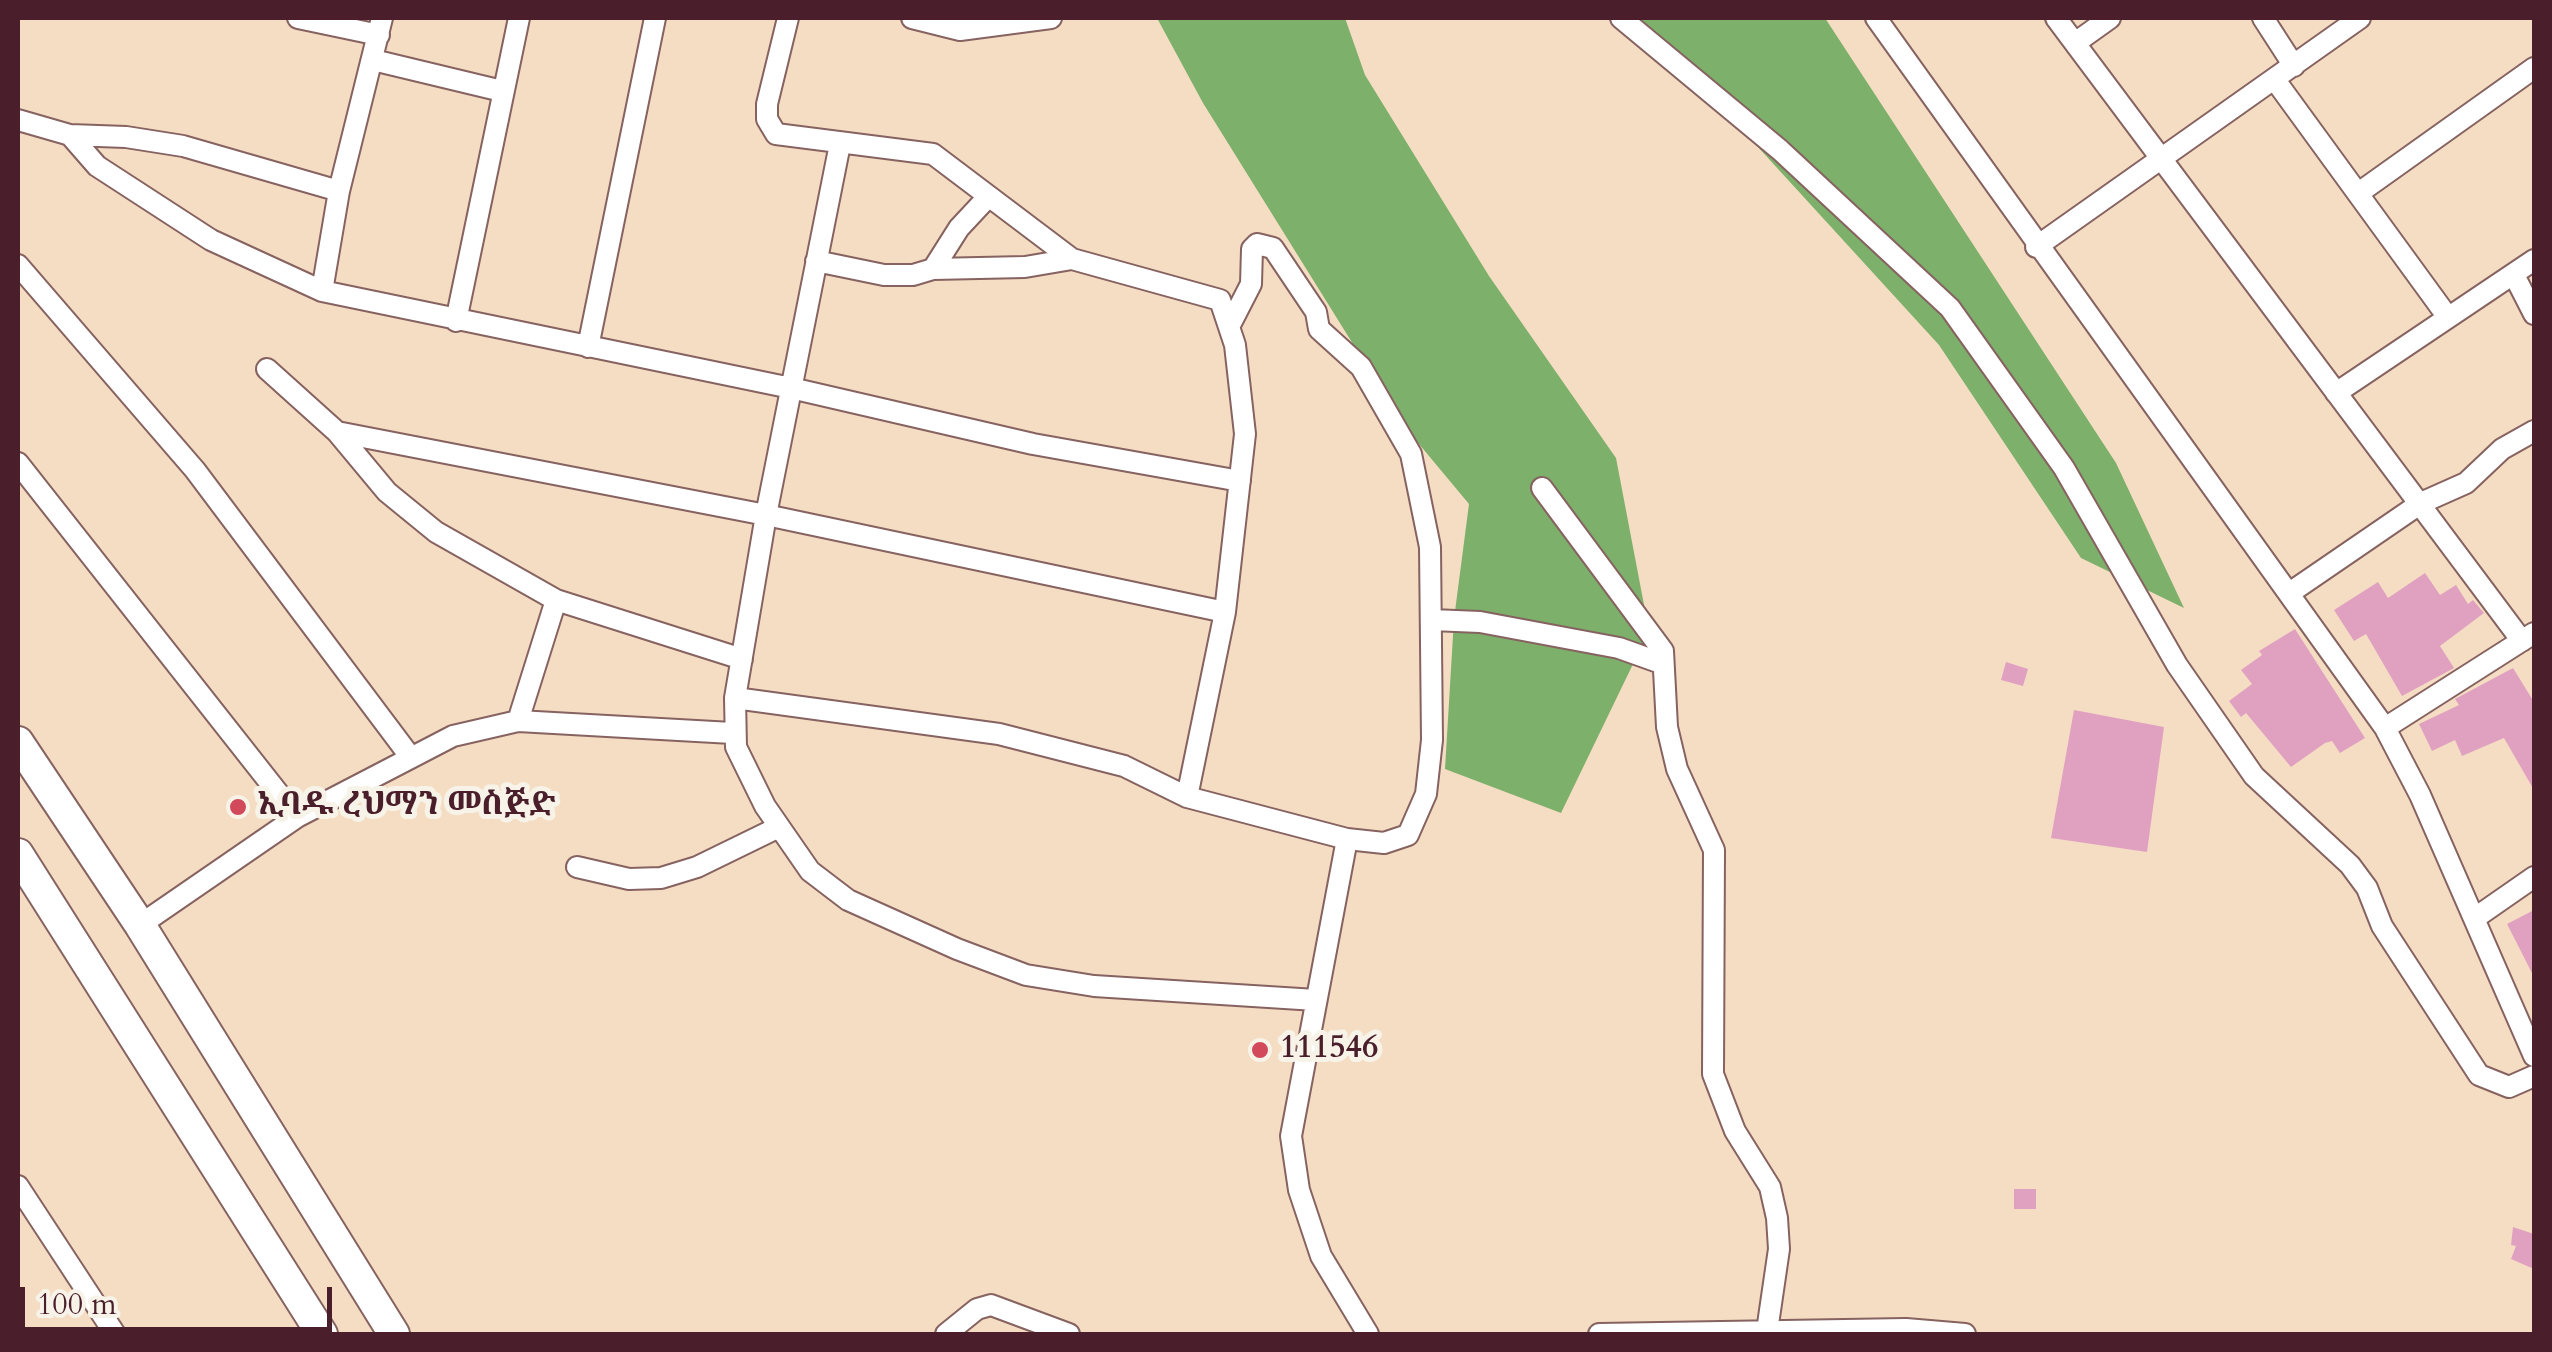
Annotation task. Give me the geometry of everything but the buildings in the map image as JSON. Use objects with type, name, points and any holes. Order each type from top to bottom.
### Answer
[{"type":"highway","points":[[18,742],[140,924],[394,1334]]},
{"type":"highway","points":[[18,854],[322,1334]]},
{"type":"street","points":[[298,18],[380,26],[340,191],[322,291]]},
{"type":"street","points":[[456,322],[519,18]]},
{"type":"street","points":[[588,347],[654,18]]},
{"type":"street","points":[[788,18],[767,104],[770,128],[784,138],[870,144],[933,154],[1072,259],[1220,300],[1230,323],[1245,434],[1225,612],[1186,796]]},
{"type":"street","points":[[912,18],[960,30],[1051,18]]},
{"type":"street","points":[[1621,18],[1780,150],[1950,308],[2064,468],[2177,664],[2254,776],[2350,865],[2367,888],[2382,926],[2479,1075],[2510,1087],[2534,1076]]},
{"type":"street","points":[[1876,18],[2385,728],[2475,918],[2534,1056]]},
{"type":"street","points":[[2056,18],[2336,393],[2528,637],[2385,728]]},
{"type":"street","points":[[2075,43],[2110,18]]},
{"type":"street","points":[[2263,18],[2294,66]]},
{"type":"street","points":[[2036,246],[2360,18]]},
{"type":"street","points":[[373,60],[502,91]]},
{"type":"street","points":[[2360,192],[2534,68]]},
{"type":"street","points":[[2275,80],[2447,316]]},
{"type":"street","points":[[18,120],[70,135],[126,136],[184,146],[340,191]]},
{"type":"street","points":[[70,135],[97,166],[211,240],[322,291],[456,322],[791,388],[1033,444],[1240,482]]},
{"type":"street","points":[[840,144],[766,515],[732,733],[778,827],[810,871],[848,900],[956,950],[1026,974],[1094,986],[1316,1000]]},
{"type":"street","points":[[932,269],[959,228],[988,198]]},
{"type":"street","points":[[736,698],[1034,742],[1124,766],[1186,796],[1347,839],[1398,842],[1417,823],[1426,794],[1432,740],[1430,546],[1411,454],[1361,367],[1319,329],[1316,312],[1273,248],[1257,244],[1252,249],[1251,284],[1230,323]]},
{"type":"street","points":[[816,261],[884,275],[1072,259]]},
{"type":"street","points":[[2336,393],[2534,260]]},
{"type":"street","points":[[18,265],[195,470],[409,755]]},
{"type":"street","points":[[2514,275],[2534,314]]},
{"type":"street","points":[[267,369],[337,432],[387,492],[436,532],[556,600],[742,659]]},
{"type":"street","points":[[2291,592],[2421,503],[2466,484],[2502,449],[2534,431]]},
{"type":"street","points":[[337,432],[766,515],[1225,612]]},
{"type":"street","points":[[18,463],[297,817]]},
{"type":"street","points":[[1542,488],[1660,642],[1667,726],[1677,769],[1714,850],[1713,1074],[1734,1131],[1770,1187],[1777,1218],[1779,1249],[1768,1331]]},
{"type":"street","points":[[518,722],[556,600]]},
{"type":"street","points":[[1432,620],[1480,622],[1619,648],[1662,664]]},
{"type":"street","points":[[140,924],[297,817],[409,755],[452,736],[518,722],[732,733]]},
{"type":"street","points":[[577,867],[630,879],[661,878],[697,867],[778,827]]},
{"type":"street","points":[[1347,839],[1293,1108],[1293,1158],[1321,1256],[1368,1334]]},
{"type":"street","points":[[2475,918],[2534,877]]},
{"type":"street","points":[[18,1186],[114,1334]]},
{"type":"street","points":[[946,1334],[977,1309],[991,1305],[1069,1334]]},
{"type":"street","points":[[1598,1334],[1906,1329],[1965,1334]]},
{"type":"green space","points":[[1157,18],[1345,18],[1365,75],[1489,276],[1616,458],[1649,631],[1561,813],[1445,769],[1454,619],[1469,504],[1404,426],[1203,103]]},
{"type":"green space","points":[[1640,18],[1825,18],[2116,463],[2184,608],[2081,558],[1939,345]]},
{"type":"place","name":"ኢባዱ ረህማን መስጅድ","points":[[238,807]]},
{"type":"place","name":"111546","points":[[1260,1050]]}]
